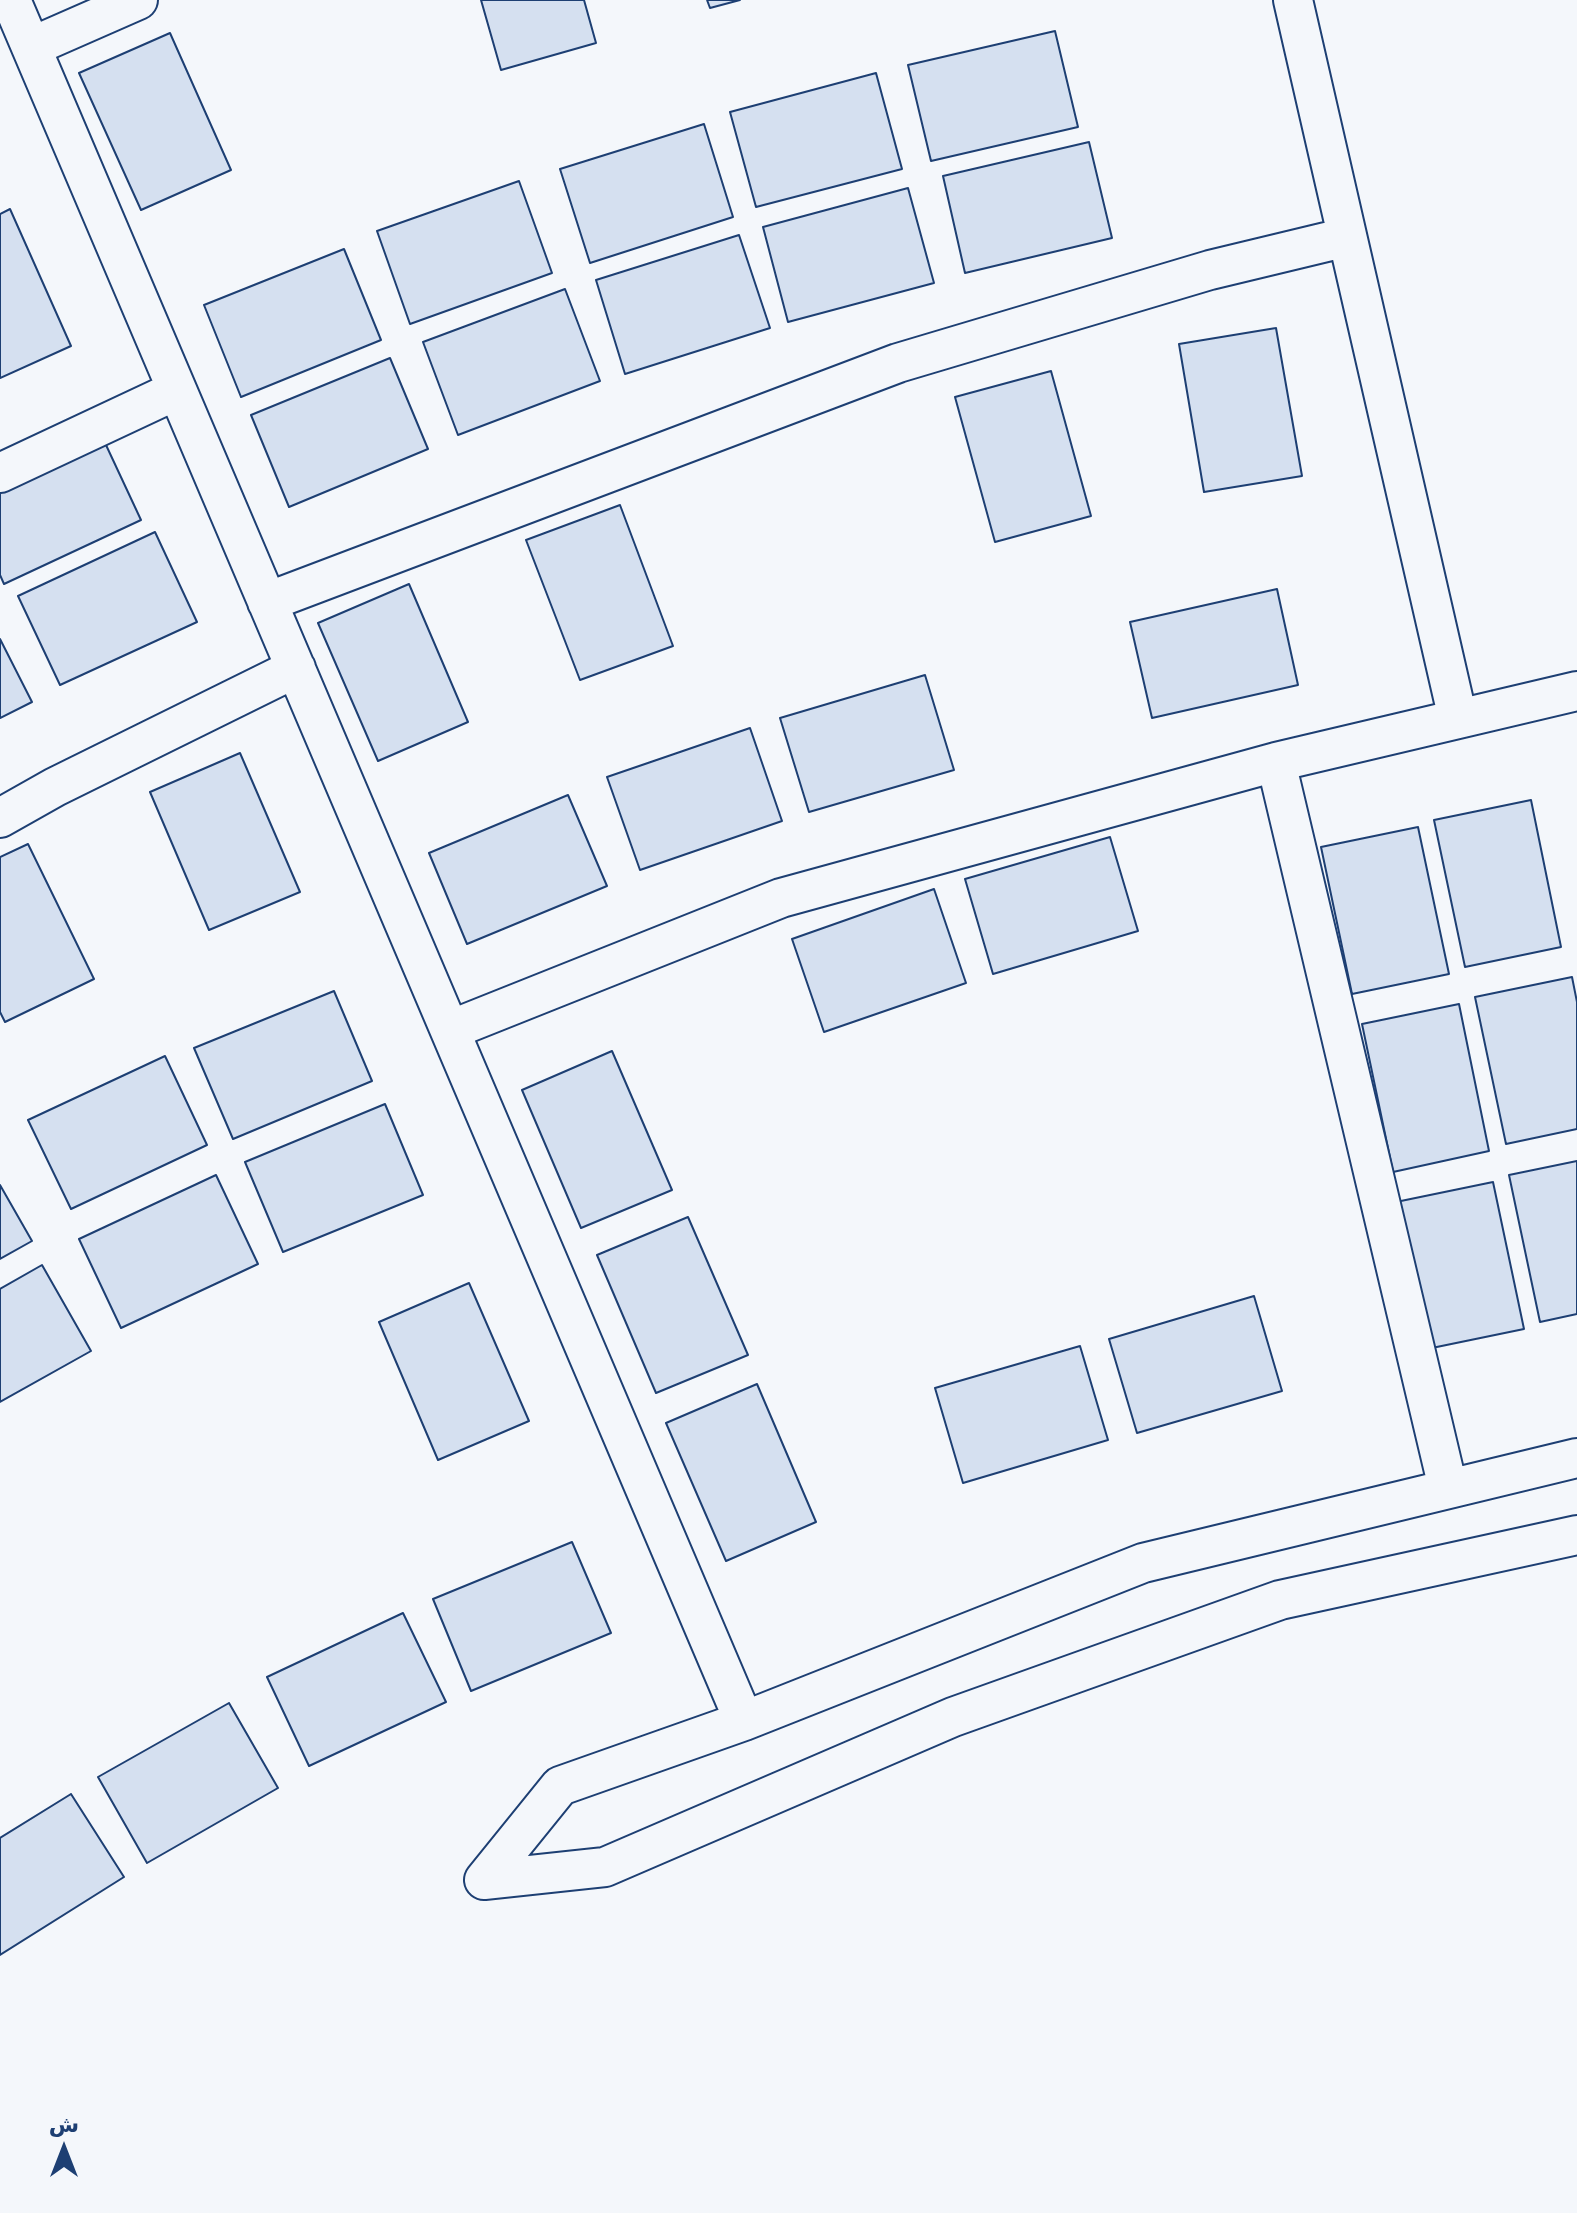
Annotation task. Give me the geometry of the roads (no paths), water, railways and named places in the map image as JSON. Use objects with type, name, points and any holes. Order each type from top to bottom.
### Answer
[{"type":"street","points":[[11,0],[744,1721]]},
{"type":"street","points":[[31,47],[138,0]]},
{"type":"street","points":[[1293,0],[1458,719]]},
{"type":"street","points":[[267,602],[898,363],[1210,270],[1347,237]]},
{"type":"street","points":[[0,473],[177,390]]},
{"type":"street","points":[[0,818],[55,787],[296,668]]},
{"type":"street","points":[[450,1030],[781,898],[1276,762],[1577,691]]},
{"type":"street","points":[[1276,762],[1448,1488]]},
{"type":"street","points":[[1577,1458],[1143,1563],[744,1721],[560,1786],[484,1880],[605,1867],[953,1717],[1280,1600],[1577,1535]]}]
